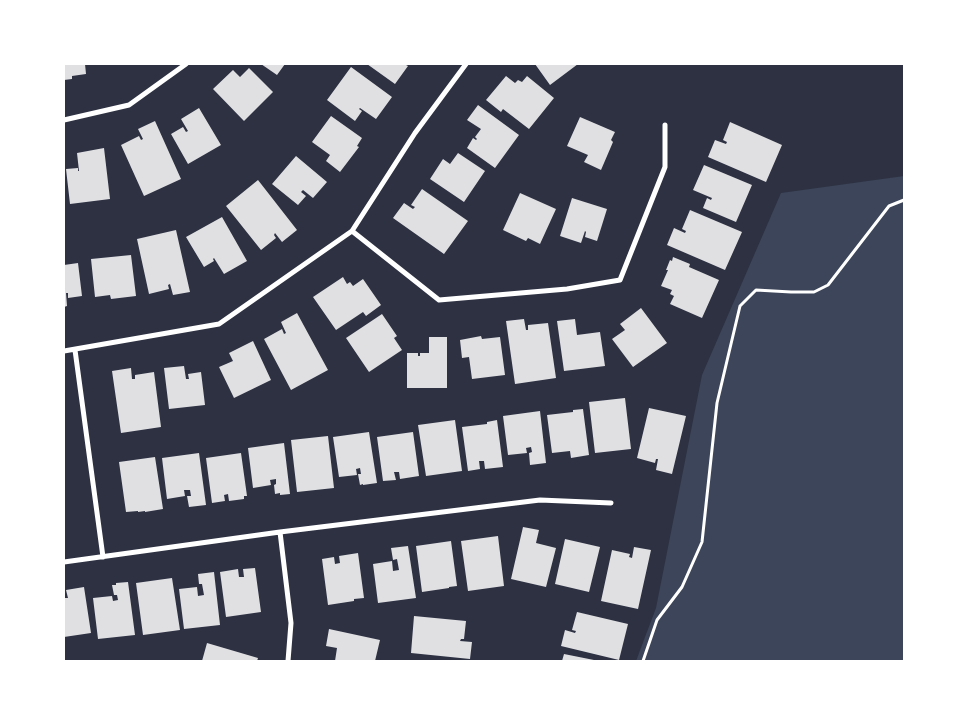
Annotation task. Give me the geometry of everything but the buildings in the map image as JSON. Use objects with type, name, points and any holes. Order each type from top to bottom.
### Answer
[{"type":"street","points":[[64,120],[129,105],[186,64]]},
{"type":"street","points":[[64,351],[219,324],[352,231],[415,134],[466,64]]},
{"type":"street","points":[[352,231],[439,300],[567,289],[620,280],[665,167],[665,125]]},
{"type":"street","points":[[75,350],[103,557]]},
{"type":"street","points":[[64,562],[280,532],[540,500],[610,503]]},
{"type":"street","points":[[280,532],[291,623],[288,661]]},
{"type":"path","points":[[643,661],[657,620],[682,587],[702,542],[716,403],[740,306],[756,290],[814,292],[828,285],[889,206],[904,200]]},
{"type":"shaded area","points":[[904,176],[904,661],[636,661],[656,608],[702,375],[781,193]]}]
